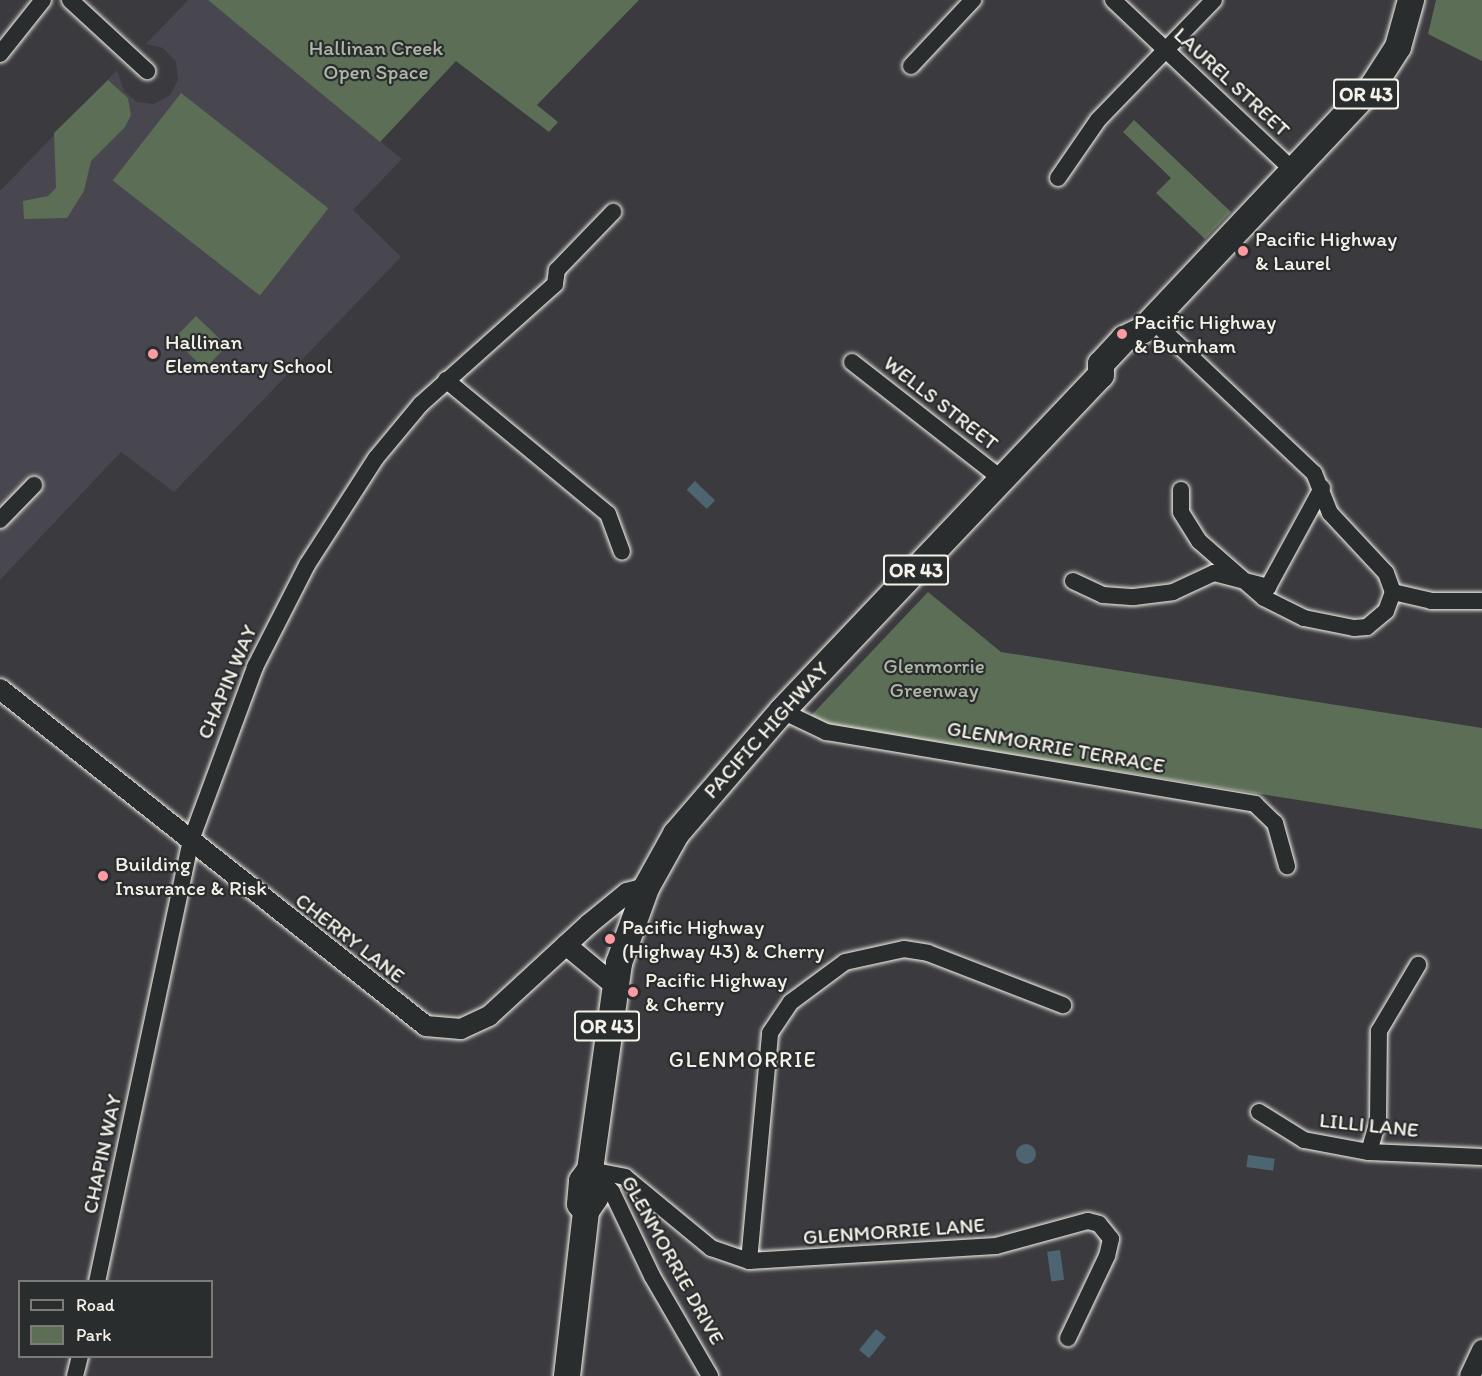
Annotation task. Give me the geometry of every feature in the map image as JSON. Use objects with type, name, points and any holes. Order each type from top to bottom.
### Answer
[{"type":"main road","name":"PACIFIC HIGHWAY","points":[[567,1376],[586,1211],[594,1204],[597,1183],[590,1170],[614,985],[646,888],[694,809],[782,711],[1101,375],[1112,374],[1143,341],[1148,325],[1294,171],[1385,70],[1406,28],[1411,0]]},
{"type":"street","points":[[0,54],[43,0]]},
{"type":"street","points":[[70,0],[147,71]]},
{"type":"street","points":[[911,66],[973,0]]},
{"type":"street","name":"LAUREL STREET","points":[[1113,0],[1294,171]]},
{"type":"street","points":[[1058,178],[1098,120],[1214,0]]},
{"type":"street","name":"CHAPIN WAY","points":[[97,1280],[190,843],[239,703],[307,565],[376,458],[446,380],[555,284],[557,270],[613,212]]},
{"type":"street","points":[[1148,325],[1314,473],[1322,488],[1330,513],[1381,567],[1393,592]]},
{"type":"street","name":"WELLS STREET","points":[[852,362],[1002,479]]},
{"type":"street","points":[[446,380],[608,514],[622,552]]},
{"type":"street","points":[[0,520],[34,485]]},
{"type":"street","points":[[1074,581],[1103,595],[1134,597],[1173,592],[1210,573],[1234,577],[1262,587],[1272,583],[1322,488]]},
{"type":"street","points":[[1181,489],[1181,512],[1198,541],[1234,577],[1304,618],[1354,628],[1376,621],[1393,592]]},
{"type":"street","points":[[1393,592],[1431,601],[1482,601]]},
{"type":"street","name":"CHERRY LANE","points":[[0,689],[190,843],[426,1026],[449,1030],[476,1024],[627,894],[646,888]]},
{"type":"street","name":"GLENMORRIE TERRACE","points":[[782,711],[826,732],[1256,804],[1275,823],[1287,866]]},
{"type":"street","points":[[566,945],[614,985]]},
{"type":"street","points":[[749,1261],[770,1033],[791,1002],[845,962],[904,949],[928,952],[1063,1005]]},
{"type":"street","points":[[1369,1152],[1378,1121],[1379,1031],[1418,965]]},
{"type":"street","name":"LILLI LANE","points":[[1259,1112],[1304,1140],[1369,1152],[1482,1157]]},
{"type":"street","name":"GLENMORRIE LANE","points":[[590,1170],[626,1177],[711,1248],[749,1261],[996,1246],[1088,1221],[1111,1239],[1068,1338]]},
{"type":"street","name":"GLENMORRIE DRIVE","points":[[590,1170],[612,1192],[652,1276],[711,1376]]},
{"type":"street","points":[[1470,1376],[1482,1350]]},
{"type":"street","points":[[75,1376],[80,1358]]},
{"type":"shaded area","name":"Hallinan Elementary School","points":[[188,0],[208,0],[402,159],[353,210],[401,257],[174,492],[121,452],[0,580],[0,191],[117,70],[124,91],[137,102],[154,104],[170,95],[178,80],[176,62],[163,48],[146,44]]},
{"type":"green space","name":"Hallinan Creek Open Space","points":[[208,0],[639,0],[537,105],[558,122],[549,132],[456,61],[380,142]]},
{"type":"green space","points":[[1436,0],[1482,0],[1482,61],[1428,34]]},
{"type":"green space","points":[[108,80],[128,98],[131,115],[125,127],[91,161],[84,191],[67,218],[24,219],[23,201],[48,196],[56,188],[54,133]]},
{"type":"green space","points":[[181,93],[328,208],[260,296],[113,180]]},
{"type":"green space","points":[[1134,120],[1231,212],[1205,239],[1156,193],[1171,178],[1123,132]]},
{"type":"green space","points":[[196,316],[227,346],[205,369],[174,339]]},
{"type":"green space","name":"Glenmorrie Greenway","points":[[928,592],[1001,652],[1482,728],[1482,829],[805,722]]},
{"type":"water","points":[[695,481],[715,500],[707,509],[687,490]]},
{"type":"water","points":[[1026,1144],[1033,1147],[1036,1154],[1033,1161],[1026,1164],[1019,1161],[1016,1154],[1019,1147]]},
{"type":"water","points":[[1248,1155],[1275,1159],[1273,1171],[1246,1167]]},
{"type":"water","points":[[1060,1250],[1064,1280],[1051,1282],[1047,1252]]},
{"type":"water","points":[[876,1329],[886,1337],[869,1358],[859,1350]]},
{"type":"place","name":"Pacific Highway & Laurel","points":[[1243,251]]},
{"type":"place","name":"Pacific Highway & Burnham","points":[[1122,334]]},
{"type":"place","name":"Hallinan Elementary School","points":[[153,354]]},
{"type":"place","name":"Building Insurance & Risk","points":[[103,876]]},
{"type":"place","name":"Pacific Highway (Highway 43) & Cherry","points":[[610,939]]},
{"type":"place","name":"Pacific Highway & Cherry","points":[[633,992]]},
{"type":"district","name":"GLENMORRIE","points":[[743,1060]]}]
